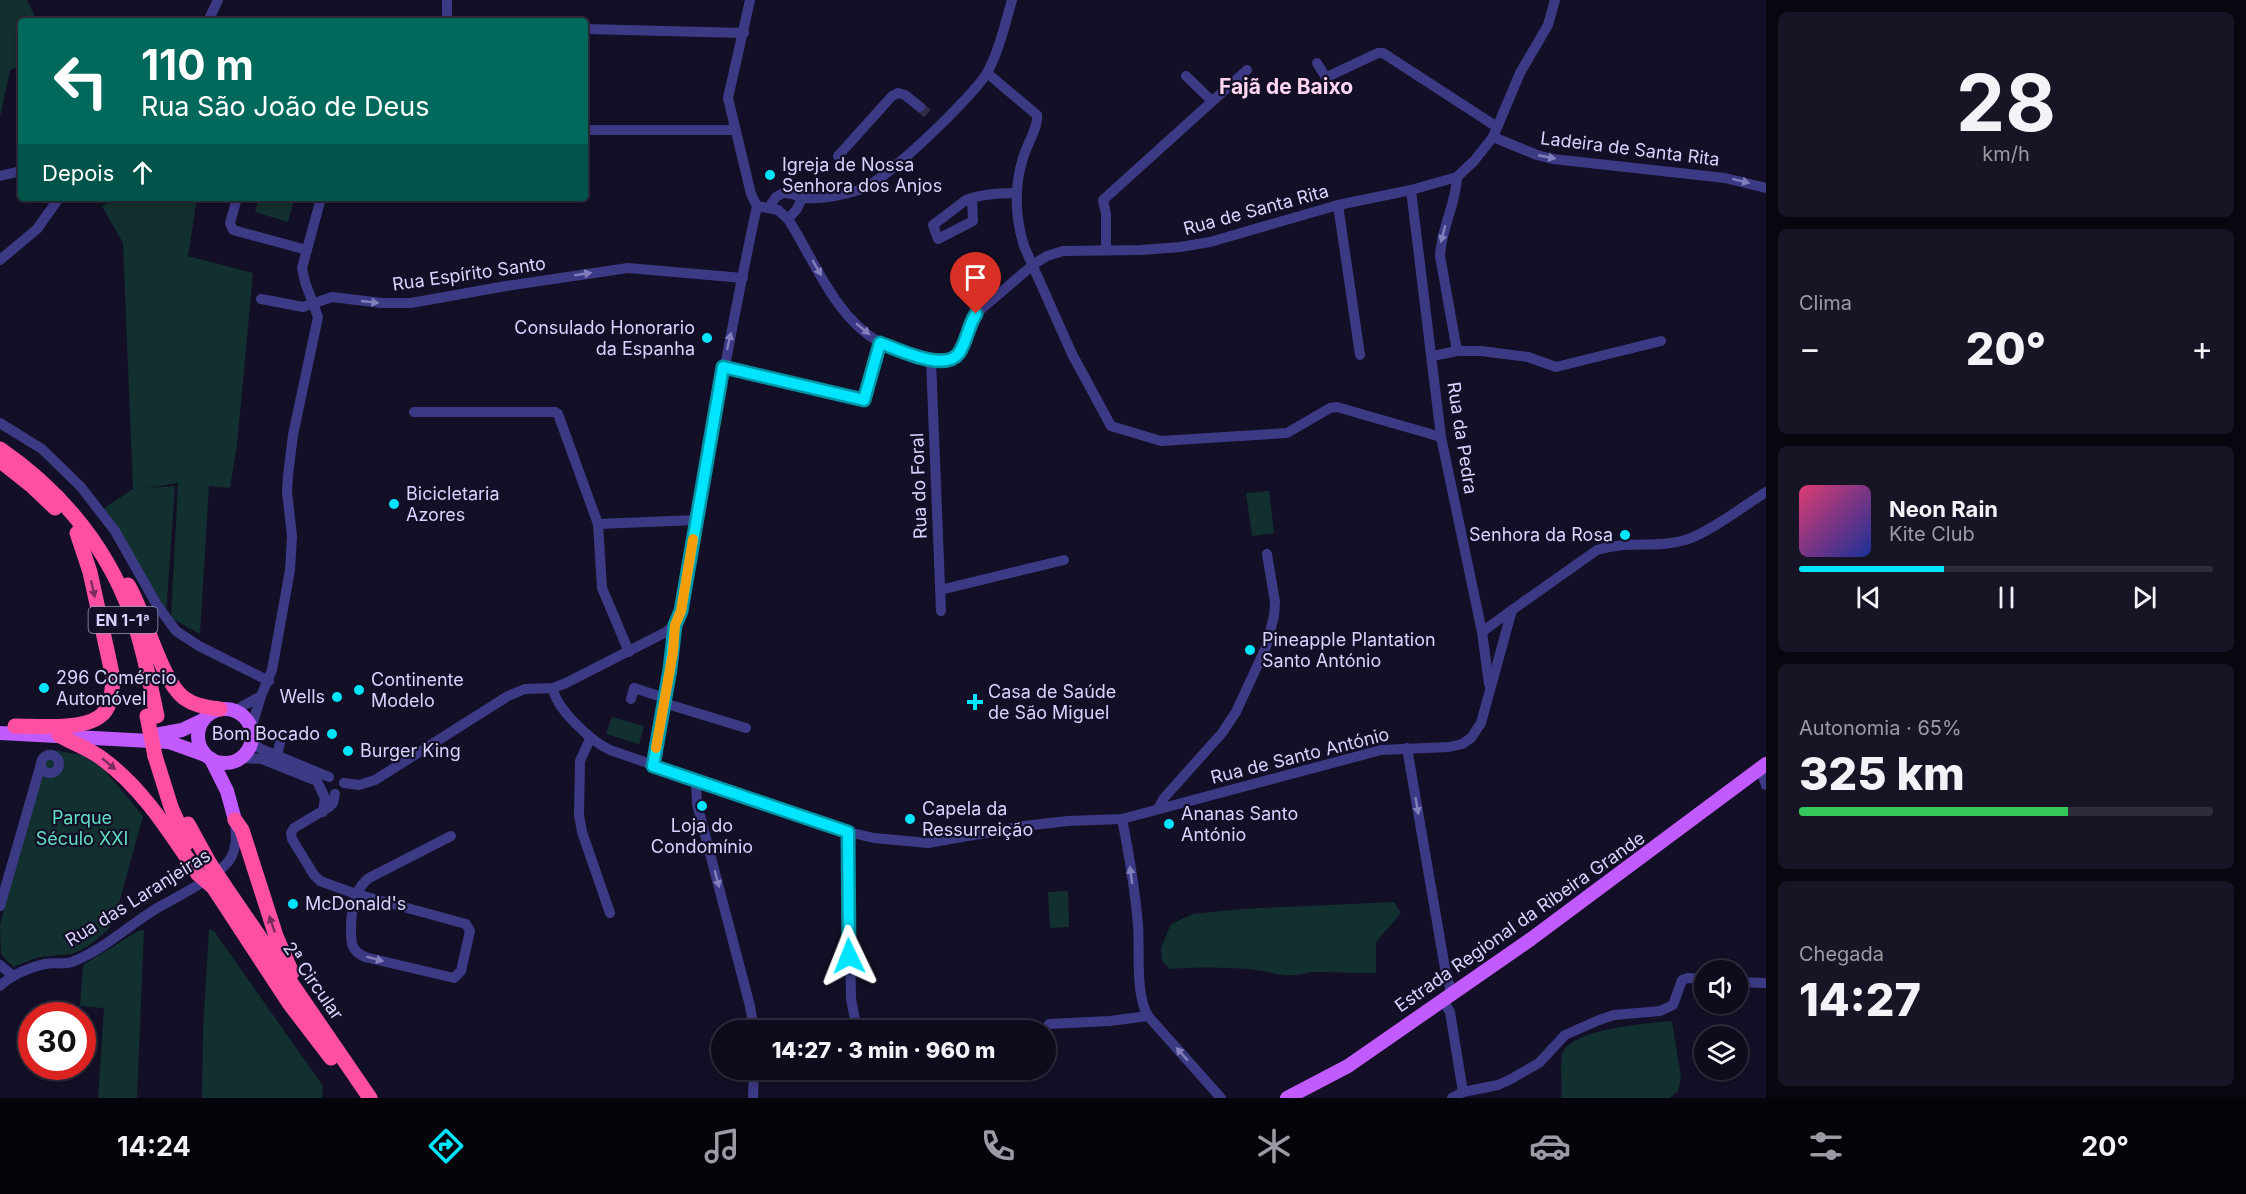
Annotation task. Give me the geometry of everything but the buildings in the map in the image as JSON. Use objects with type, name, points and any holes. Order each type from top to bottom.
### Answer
[{"type":"highway","name":"EN 1-1ª","points":[[0,449],[47,486],[80,522],[102,553],[120,586],[133,620],[160,756],[162,780],[179,828],[204,869],[219,887]]},
{"type":"highway","name":"EN 1-1ª","points":[[0,462],[33,487],[77,533],[105,580],[124,622],[152,716]]},
{"type":"highway","points":[[7,726],[86,723],[100,717],[112,694],[113,678],[90,572],[77,533]]},
{"type":"highway","points":[[102,553],[115,563],[132,590],[168,677],[177,691],[185,699],[195,704],[227,710]]},
{"type":"highway","points":[[59,735],[103,759],[137,790],[204,869]]},
{"type":"highway","points":[[235,820],[242,830],[276,936],[301,999]]},
{"type":"highway","name":"2ª Circular","points":[[219,887],[370,1098]]},
{"type":"highway","name":"2ª Circular","points":[[219,887],[290,1003],[358,1098]]},
{"type":"main road","points":[[0,733],[169,742],[218,762],[237,760],[250,748],[251,735],[245,717],[227,710],[208,715],[203,720],[182,730],[168,734],[135,735],[7,726]]},
{"type":"main road","points":[[203,720],[198,734],[201,749],[208,757]]},
{"type":"main road","name":"Rua das Laranjeiras","points":[[208,757],[227,791],[235,820]]},
{"type":"main road","name":"Rua das Laranjeiras","points":[[227,791],[237,760]]},
{"type":"main road","name":"Estrada Regional da Ribeira Grande","points":[[1287,1098],[1348,1066],[1448,997],[1531,939],[1763,767]]},
{"type":"street","points":[[209,18],[218,0]]},
{"type":"street","points":[[447,0],[447,18]]},
{"type":"street","points":[[653,766],[665,701],[675,625],[681,611],[723,367],[757,206],[751,194],[735,130],[729,94],[750,0]]},
{"type":"street","points":[[769,207],[776,197],[783,193],[802,198],[862,190],[878,182],[935,121],[972,93],[987,73],[1012,0]]},
{"type":"street","points":[[1456,351],[1440,256],[1441,241],[1457,187],[1457,177],[1473,161],[1495,132],[1520,73],[1545,32],[1555,0]]},
{"type":"street","points":[[588,29],[744,33]]},
{"type":"street","name":"Ladeira de Santa Rita","points":[[1317,63],[1327,78],[1378,53],[1383,53],[1495,132],[1537,155],[1553,159],[1725,178],[1766,188]]},
{"type":"street","points":[[1106,250],[1106,214],[1103,200],[1246,70]]},
{"type":"street","points":[[987,73],[1035,112],[1038,118],[1023,158],[1016,193],[1020,232],[1024,246],[1034,264],[1072,354],[1108,423],[1113,428],[1161,441],[1287,434],[1330,408],[1337,407],[1441,437]]},
{"type":"street","points":[[1186,76],[1212,101]]},
{"type":"street","points":[[838,156],[892,96],[898,93],[905,95],[920,107]]},
{"type":"street","points":[[588,130],[735,130]]},
{"type":"street","points":[[0,177],[18,172]]},
{"type":"street","name":"Rua de Santa Rita","points":[[931,360],[945,362],[956,357],[979,311],[1034,264],[1047,256],[1063,251],[1161,249],[1210,242],[1338,205],[1412,190],[1457,177]]},
{"type":"street","name":"Rua da Pedra","points":[[1412,190],[1441,437],[1482,632],[1490,690]]},
{"type":"street","points":[[972,198],[1016,193]]},
{"type":"street","points":[[788,219],[802,198]]},
{"type":"street","points":[[0,260],[37,229],[57,201]]},
{"type":"street","points":[[236,201],[230,226],[236,231],[307,250]]},
{"type":"street","points":[[320,201],[302,268],[304,282],[318,316],[293,435],[288,475],[287,492],[292,536],[290,570],[269,681],[261,696],[251,735],[259,747],[324,780],[328,790],[335,794]]},
{"type":"street","points":[[1338,205],[1360,355]]},
{"type":"street","points":[[757,206],[778,210],[788,219],[833,296],[847,315],[880,343],[931,360]]},
{"type":"street","name":"Rua Espírito Santo","points":[[261,299],[299,307],[332,297],[369,302],[411,303],[628,268],[743,278]]},
{"type":"street","points":[[1433,356],[1456,351],[1522,356],[1556,367],[1661,341]]},
{"type":"street","points":[[723,367],[863,400],[866,398],[880,343]]},
{"type":"street","name":"Rua do Foral","points":[[931,360],[941,611]]},
{"type":"street","points":[[414,412],[555,412],[558,414],[598,524],[603,588],[629,652]]},
{"type":"street","points":[[0,423],[42,449],[81,487],[115,531],[157,605],[176,631],[199,646],[269,681]]},
{"type":"street","points":[[1482,632],[1597,550],[1613,545],[1667,544],[1687,540],[1766,492]]},
{"type":"street","points":[[598,524],[697,520]]},
{"type":"street","points":[[1158,809],[1164,798],[1222,733],[1236,711],[1266,647],[1275,602],[1267,554]]},
{"type":"street","points":[[940,590],[1064,560]]},
{"type":"street","name":"Rua de Santo António","points":[[591,739],[610,750],[653,766],[848,832],[874,838],[928,843],[1035,825],[1122,819],[1382,750],[1449,747],[1462,744],[1471,738],[1481,723],[1512,610]]},
{"type":"street","points":[[237,760],[262,759],[324,780],[338,776],[344,783],[359,785],[375,780],[508,696],[532,687],[553,688],[629,652],[675,625]]},
{"type":"street","points":[[553,688],[556,700],[591,739],[580,760],[579,814],[582,832],[610,913]]},
{"type":"street","points":[[631,699],[634,688],[665,701],[746,728]]},
{"type":"street","points":[[227,710],[261,696]]},
{"type":"street","points":[[277,755],[280,743]]},
{"type":"street","points":[[1407,748],[1446,975],[1463,1092]]},
{"type":"street","points":[[1763,767],[1766,785]]},
{"type":"street","points":[[0,906],[36,781],[44,769]]},
{"type":"street","points":[[323,812],[324,780]]},
{"type":"street","points":[[696,781],[697,804],[748,995],[752,1020]]},
{"type":"street","points":[[344,783],[342,789],[335,794],[333,803],[323,812],[294,828],[291,833],[292,839],[314,875],[320,881],[356,894],[468,926],[470,933],[460,974],[450,978],[359,954],[352,945],[352,909],[356,894],[369,878],[451,836]]},
{"type":"street","points":[[1122,819],[1138,923],[1141,1000],[1148,1016],[1221,1098]]},
{"type":"street","name":"Rua das Laranjeiras","points":[[0,986],[7,979],[40,965],[70,962],[84,955],[119,936],[223,867],[233,854],[236,844],[235,820]]},
{"type":"street","points":[[848,832],[851,999],[855,1020]]},
{"type":"street","points":[[0,965],[14,976]]},
{"type":"street","points":[[1452,1098],[1463,1092],[1498,1085],[1539,1063],[1565,1035],[1599,1020],[1614,1015],[1660,1011],[1673,1005],[1682,980],[1694,979]]},
{"type":"street","points":[[1748,982],[1766,983]]},
{"type":"street","points":[[1056,1024],[1110,1021],[1148,1016]]},
{"type":"street","points":[[753,1098],[754,1080]]},
{"type":"green space","points":[[0,0],[27,0],[36,18],[18,18],[18,67],[10,70],[0,117]]},
{"type":"green space","points":[[111,201],[197,201],[188,256],[253,273],[237,445],[230,488],[209,486],[200,634],[171,618],[178,483],[146,488],[175,486],[166,615],[103,509],[133,489],[123,243],[102,206]]},
{"type":"green space","points":[[258,201],[294,201],[288,222],[255,212]]},
{"type":"green space","points":[[1269,491],[1274,533],[1252,536],[1246,493]]},
{"type":"green space","points":[[612,717],[644,726],[639,744],[606,734]]},
{"type":"green space","name":"Parque Século XXI","points":[[47,749],[82,755],[102,767],[143,816],[116,914],[108,930],[87,947],[72,954],[39,957],[13,967],[1,954],[0,925]]},
{"type":"green space","points":[[1068,891],[1069,927],[1050,928],[1048,892]]},
{"type":"green space","points":[[1394,902],[1401,913],[1376,942],[1376,973],[1309,972],[1287,975],[1239,968],[1170,969],[1162,961],[1161,948],[1171,924],[1193,914],[1242,909]]},
{"type":"green space","points":[[209,929],[214,931],[323,1086],[322,1098],[202,1098]]},
{"type":"green space","points":[[144,930],[137,1098],[98,1098],[104,1008],[96,1007],[96,1002],[80,1002],[83,965],[138,931]]},
{"type":"green space","points":[[1672,1021],[1681,1077],[1678,1091],[1670,1098],[1561,1098],[1562,1056],[1570,1044],[1581,1038],[1613,1029]]},
{"type":"tunnel","points":[[920,107],[931,117]]},
{"type":"slow traffic","points":[[656,748],[673,652],[675,625],[681,611],[693,539]]},
{"type":"place","name":"Igreja de Nossa Senhora dos Anjos","points":[[770,175]]},
{"type":"place","name":"Consulado Honorario da Espanha","points":[[707,338]]},
{"type":"place","name":"Bicicletaria Azores","points":[[394,504]]},
{"type":"place","name":"Senhora da Rosa","points":[[1625,535]]},
{"type":"place","name":"Pineapple Plantation Santo António","points":[[1250,650]]},
{"type":"place","name":"296 Comércio Automóvel","points":[[44,688]]},
{"type":"place","name":"Continente Modelo","points":[[359,690]]},
{"type":"place","name":"Wells","points":[[337,697]]},
{"type":"place","name":"Casa de Saúde de São Miguel","points":[[975,702]]},
{"type":"place","name":"Bom Bocado","points":[[332,734]]},
{"type":"place","name":"Burger King","points":[[348,751]]},
{"type":"place","name":"Loja do Condomínio","points":[[702,806]]},
{"type":"place","name":"Capela da Ressurreição","points":[[910,819]]},
{"type":"place","name":"Ananas Santo António","points":[[1169,824]]},
{"type":"place","name":"McDonald's","points":[[293,904]]},
{"type":"district","name":"Fajã de Baixo","points":[[1286,87]]},
{"type":"route","points":[[849,956],[848,832],[653,766],[670,669],[675,625],[681,611],[723,367],[864,400],[880,343],[909,354],[945,362],[956,357],[960,351],[976,314]]}]
